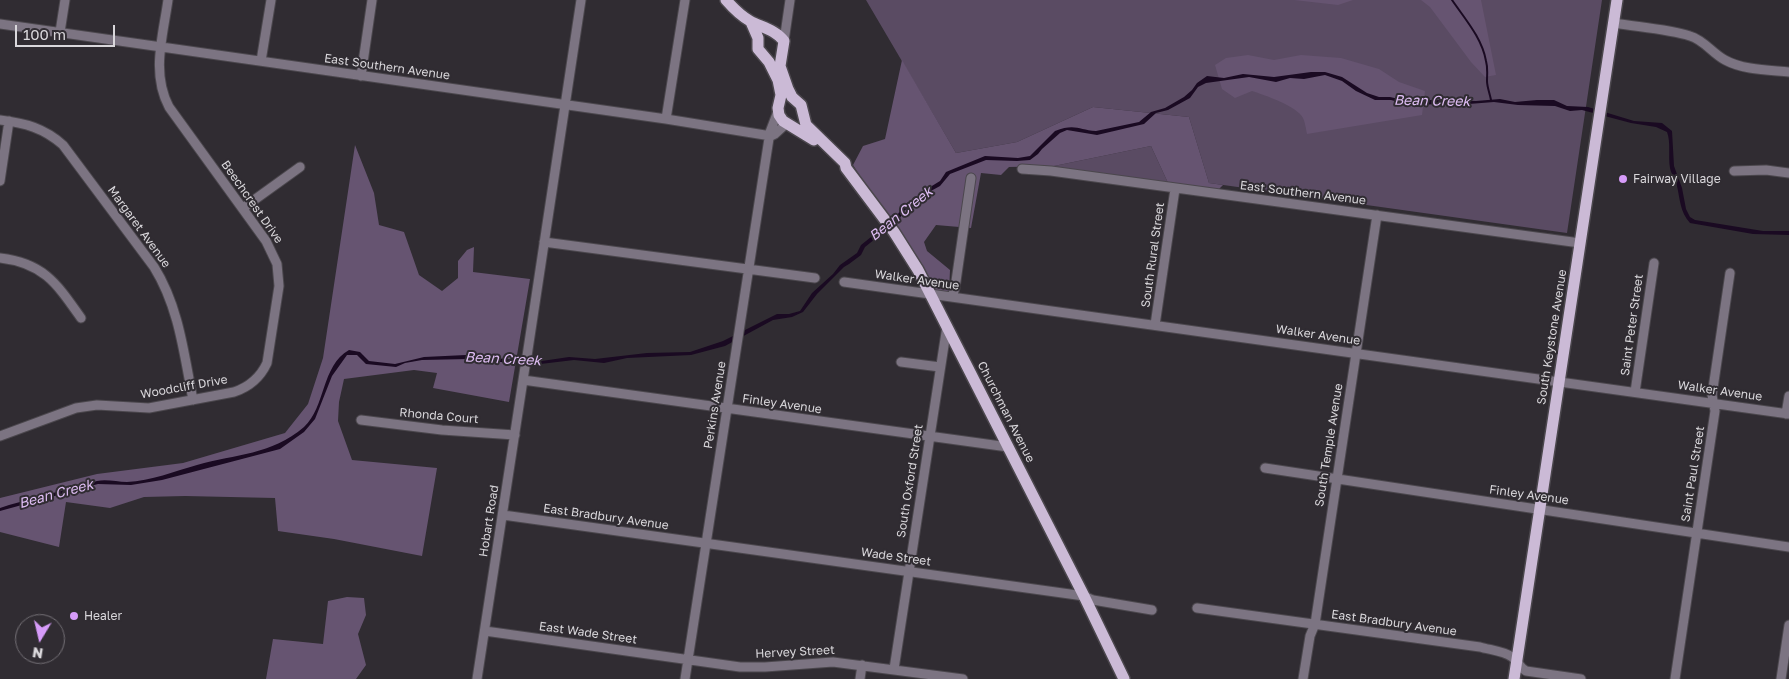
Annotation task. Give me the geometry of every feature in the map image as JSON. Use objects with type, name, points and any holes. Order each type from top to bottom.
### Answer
[{"type":"main road","name":"Churchman Avenue","points":[[726,0],[751,22],[772,31],[784,41],[780,66],[792,97],[802,105],[802,113],[806,125],[845,163],[846,168]]},
{"type":"main road","name":"South Keystone Avenue","points":[[1514,679],[1617,0]]},
{"type":"main road","name":"Churchman Avenue","points":[[751,22],[759,51],[769,62],[778,80],[781,95],[779,107],[781,118],[819,144],[846,168],[894,232],[918,270],[1084,596],[1124,679]]},
{"type":"main road","points":[[758,42],[764,34],[772,31]]},
{"type":"main road","points":[[779,107],[786,98],[792,97]]},
{"type":"main road","points":[[788,123],[798,121],[802,113]]},
{"type":"street","points":[[60,32],[64,0]]},
{"type":"street","name":"Beechcrest Drive","points":[[168,0],[158,66],[159,78],[166,102],[270,246],[277,264],[279,276],[278,296],[268,357],[264,369],[255,381]]},
{"type":"street","points":[[261,61],[271,0]]},
{"type":"street","points":[[361,76],[372,0]]},
{"type":"street","points":[[527,356],[581,0]]},
{"type":"street","points":[[666,119],[685,0]]},
{"type":"street","points":[[784,41],[790,0]]},
{"type":"street","points":[[1614,23],[1688,35],[1705,44],[1719,57],[1734,64],[1789,72]]},
{"type":"street","name":"East Southern Avenue","points":[[0,24],[666,119],[771,136]]},
{"type":"street","name":"Perkins Avenue","points":[[685,679],[748,269],[771,136],[779,107]]},
{"type":"street","points":[[0,181],[5,121]]},
{"type":"street","name":"Margaret Avenue","points":[[5,121],[28,124],[40,128],[63,144],[154,268],[165,286],[174,309],[193,400]]},
{"type":"street","points":[[771,136],[788,123]]},
{"type":"street","points":[[243,208],[300,167]]},
{"type":"street","name":"East Southern Avenue","points":[[1022,169],[1051,171],[1580,243]]},
{"type":"street","points":[[1734,171],[1766,170],[1789,173]]},
{"type":"street","points":[[952,297],[955,288],[971,178]]},
{"type":"street","name":"South Rural Street","points":[[1155,325],[1175,189]]},
{"type":"street","name":"South Temple Avenue","points":[[1303,679],[1310,636],[1315,624],[1377,215]]},
{"type":"street","points":[[544,242],[815,278]]},
{"type":"street","points":[[0,258],[18,261],[44,273],[60,288],[80,318]]},
{"type":"street","name":"Saint Peter Street","points":[[1635,392],[1654,263]]},
{"type":"street","name":"Saint Paul Street","points":[[1674,679],[1715,411],[1712,395],[1730,273]]},
{"type":"street","name":"Walker Avenue","points":[[844,282],[1788,414]]},
{"type":"street","name":"South Oxford Street","points":[[894,669],[947,326]]},
{"type":"street","points":[[901,362],[940,367]]},
{"type":"street","name":"Hobart Road","points":[[477,679],[525,367]]},
{"type":"street","name":"Finley Avenue","points":[[523,380],[1008,447]]},
{"type":"street","name":"Woodcliff Drive","points":[[0,436],[76,408],[98,405],[149,408],[241,390],[255,381]]},
{"type":"street","points":[[1788,414],[1789,396]]},
{"type":"street","name":"Rhonda Court","points":[[361,420],[442,430],[515,435]]},
{"type":"street","name":"Finley Avenue","points":[[1265,468],[1789,547]]},
{"type":"street","name":"East Bradbury Avenue","points":[[503,515],[705,543]]},
{"type":"street","name":"Wade Street","points":[[705,543],[1084,596]]},
{"type":"street","points":[[1084,596],[1093,600],[1152,610]]},
{"type":"street","name":"East Bradbury Avenue","points":[[1197,608],[1480,647],[1506,654],[1526,670],[1582,679]]},
{"type":"street","points":[[1781,679],[1789,625]]},
{"type":"street","name":"East Wade Street","points":[[485,631],[688,660]]},
{"type":"street","name":"Hervey Street","points":[[688,660],[746,667],[826,662],[894,669],[922,676],[963,679]]},
{"type":"street","points":[[860,679],[862,665]]},
{"type":"shaded area","points":[[866,0],[1602,0],[1567,233],[1209,183],[1189,117],[1093,107],[1017,142],[956,153]]},
{"type":"shaded area","points":[[1294,0],[1353,0],[1338,5]]},
{"type":"shaded area","points":[[1421,0],[1481,0],[1496,75],[1485,77],[1471,62],[1430,7]]},
{"type":"shaded area","points":[[1248,55],[1274,60],[1301,55],[1341,58],[1379,69],[1399,82],[1425,91],[1422,115],[1307,134],[1303,118],[1287,105],[1252,91],[1235,98],[1222,89],[1215,65],[1226,58]]},
{"type":"shaded area","points":[[902,60],[956,153],[1017,142],[1093,107],[1189,117],[1209,183],[1223,185],[1218,190],[1169,185],[1151,146],[1054,166],[1009,167],[1001,175],[981,173],[971,228],[936,225],[924,242],[927,251],[950,270],[949,292],[933,290],[853,165],[863,146],[885,139]]},
{"type":"shaded area","points":[[355,145],[374,193],[379,225],[404,232],[419,275],[442,291],[458,278],[458,261],[467,250],[474,247],[473,272],[530,279],[509,402],[433,388],[437,373],[414,370],[344,379],[339,402],[338,421],[352,460],[437,468],[422,556],[334,539],[278,531],[275,498],[144,497],[110,508],[66,502],[59,547],[0,532],[0,498],[97,474],[183,463],[285,433],[308,404],[323,358]]},
{"type":"shaded area","points":[[1151,146],[1169,185],[1053,169],[1054,166]]},
{"type":"shaded area","points":[[347,597],[364,598],[366,615],[358,634],[366,665],[356,679],[266,679],[273,639],[323,644],[328,601]]},
{"type":"water","name":"Bean Creek","points":[[1325,72],[1342,77],[1367,93],[1379,97],[1390,97],[1412,102],[1427,100],[1476,101],[1500,99],[1515,102],[1554,100],[1567,106],[1588,107],[1634,121],[1662,123],[1672,131],[1674,166],[1690,217],[1695,220],[1763,231],[1789,231],[1789,235],[1753,234],[1690,223],[1682,210],[1669,163],[1667,132],[1656,127],[1631,123],[1582,110],[1570,111],[1555,106],[1494,102],[1414,106],[1391,100],[1375,100],[1356,91],[1342,81],[1325,75],[1304,79],[1290,78],[1276,82],[1249,77],[1206,83],[1198,87],[1190,98],[1168,110],[1156,113],[1144,124],[1097,135],[1067,130],[1060,133],[1030,160],[986,160],[950,174],[940,186],[929,192],[925,199],[905,210],[894,227],[865,247],[861,255],[844,267],[817,294],[803,312],[792,317],[773,320],[725,346],[691,355],[627,358],[604,363],[574,360],[532,365],[469,359],[422,360],[405,363],[396,367],[366,364],[357,355],[347,355],[332,376],[315,419],[304,432],[280,449],[162,480],[131,485],[98,484],[0,511],[0,508],[9,505],[97,481],[127,482],[145,480],[253,452],[279,443],[304,427],[311,419],[333,366],[349,350],[360,352],[369,361],[395,364],[424,357],[466,355],[535,362],[569,357],[595,359],[647,353],[690,352],[723,341],[777,314],[789,314],[800,311],[812,293],[840,265],[857,253],[861,245],[893,223],[902,207],[922,197],[927,189],[940,181],[946,172],[985,156],[1018,158],[1030,156],[1055,131],[1067,127],[1096,131],[1139,122],[1151,112],[1165,108],[1184,97],[1197,83],[1207,76],[1224,78],[1243,74],[1274,77]]},
{"type":"waterway","points":[[1452,0],[1481,44],[1487,64],[1487,83],[1491,100]]},
{"type":"place","name":"Fairway Village","points":[[1623,179]]},
{"type":"place","name":"Healer","points":[[74,616]]}]
